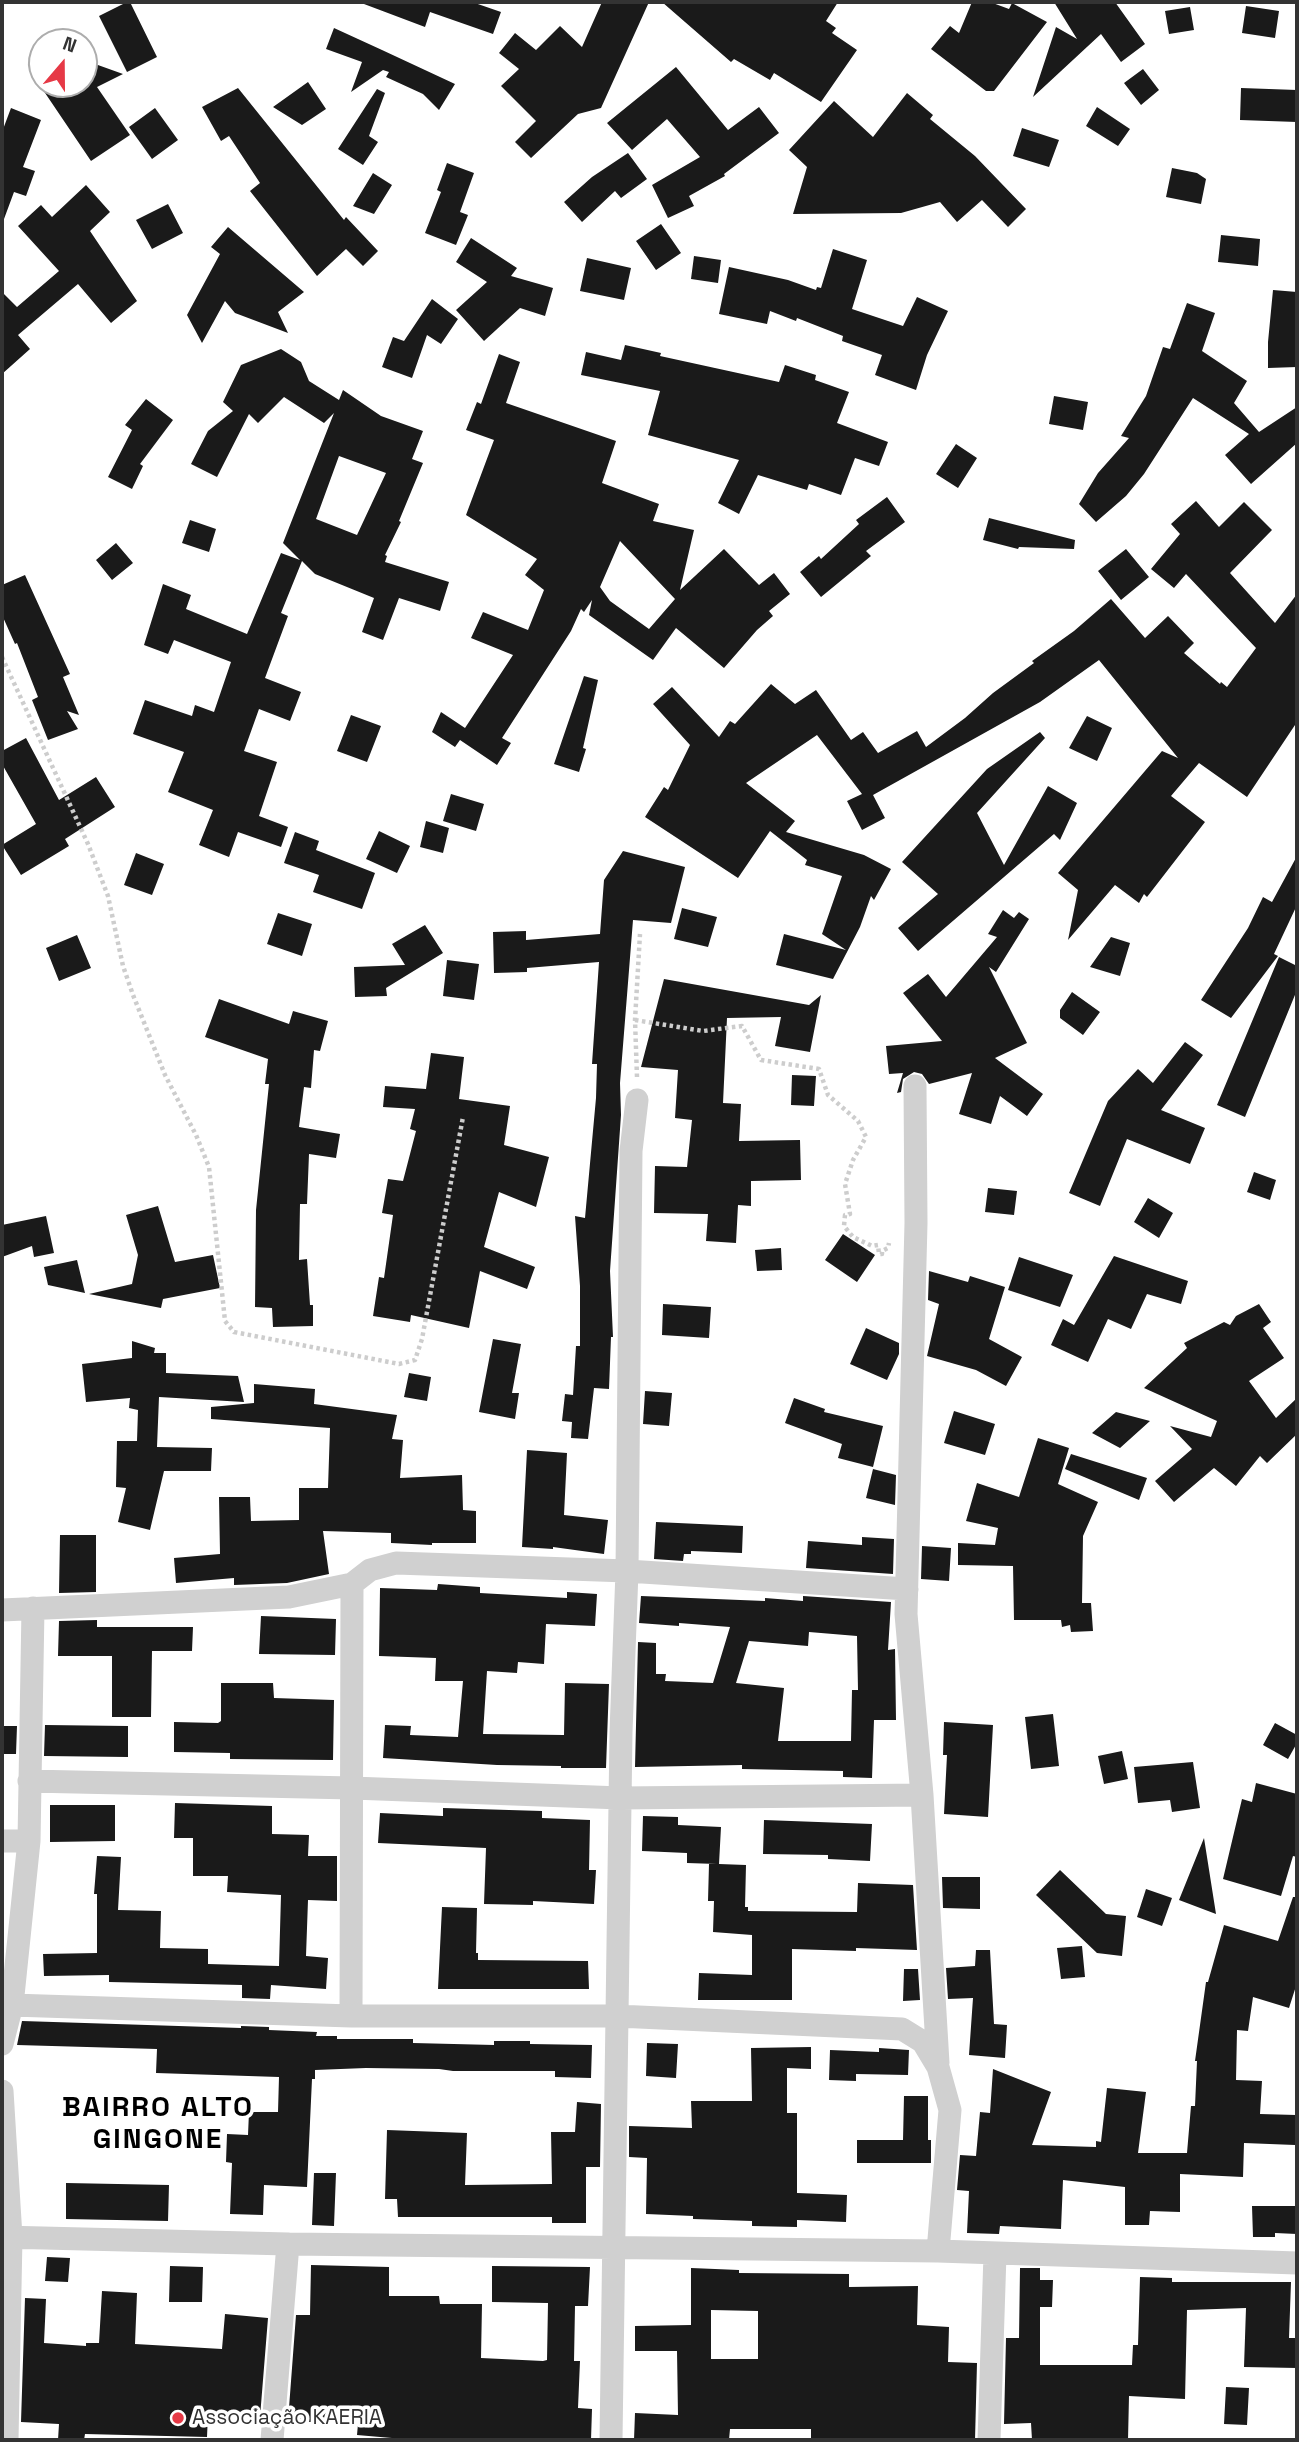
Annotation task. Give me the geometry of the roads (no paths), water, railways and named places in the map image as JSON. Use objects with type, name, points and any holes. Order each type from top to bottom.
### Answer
[{"type":"street","points":[[915,1086],[916,1237],[906,1614],[922,1795],[938,2067],[950,2110],[939,2251]]},
{"type":"street","points":[[611,2440],[627,1571],[631,1151],[637,1100]]},
{"type":"street","points":[[2,1610],[289,1597],[352,1584],[370,1570],[396,1563],[627,1571],[907,1589]]},
{"type":"street","points":[[351,2016],[352,1584]]},
{"type":"street","points":[[2,2044],[12,2005],[29,1841],[33,1608]]},
{"type":"street","points":[[29,1782],[352,1788],[621,1798],[922,1795]]},
{"type":"street","points":[[2,1841],[29,1841]]},
{"type":"street","points":[[12,2005],[351,2016],[617,2016],[902,2029],[923,2042],[938,2067]]},
{"type":"street","points":[[2,2091],[7,2237],[7,2440]]},
{"type":"street","points":[[7,2237],[288,2244],[939,2251],[1297,2263]]},
{"type":"street","points":[[272,2440],[288,2244]]},
{"type":"street","points":[[989,2440],[995,2254]]},
{"type":"place","name":"Associação KAERIA","points":[[178,2418]]},
{"type":"district","name":"BAIRRO ALTO GINGONE","points":[[158,2124]]}]
